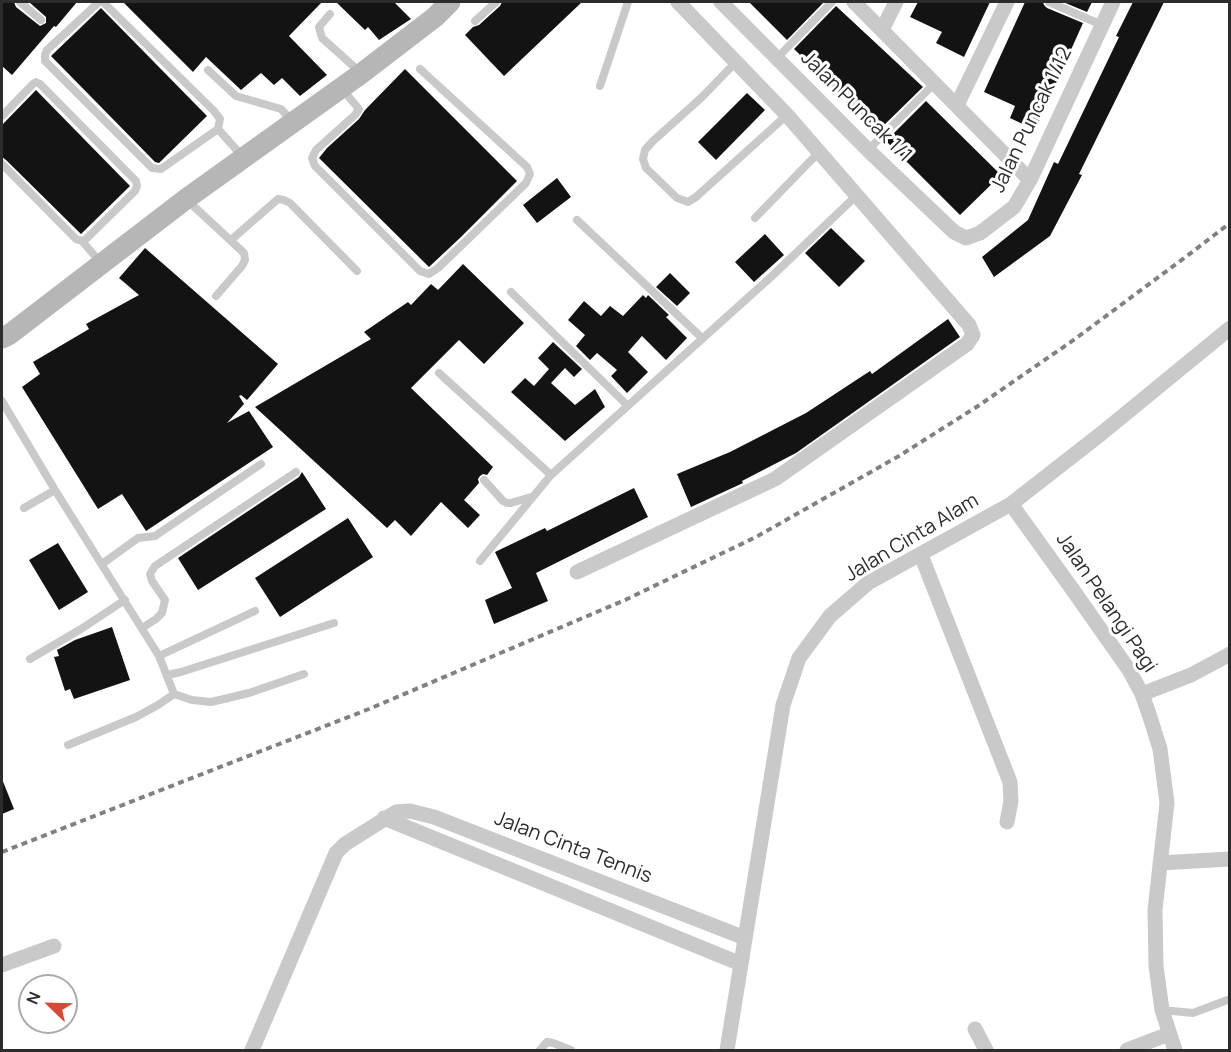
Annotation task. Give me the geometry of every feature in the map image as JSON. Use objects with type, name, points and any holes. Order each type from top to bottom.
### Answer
[{"type":"street","points":[[6,334],[186,199],[362,74],[435,17],[450,2]]},
{"type":"street","points":[[577,572],[775,479],[967,344],[973,335],[969,326],[787,115],[678,2]]},
{"type":"street","name":"Jalan Puncak 1/1","points":[[721,2],[868,150],[954,232],[966,238]]},
{"type":"street","points":[[854,2],[1030,180]]},
{"type":"street","points":[[882,30],[896,2]]},
{"type":"street","points":[[957,105],[1007,2]]},
{"type":"street","name":"Jalan Puncak 1/12","points":[[966,238],[980,233],[1014,207],[1030,180],[1113,2]]},
{"type":"street","name":"Jalan Cinta Alam","points":[[727,1050],[783,705],[799,658],[830,616],[868,583],[1011,504],[1228,331]]},
{"type":"street","name":"Jalan Pelangi Pagi","points":[[1011,504],[1076,592],[1122,660],[1142,694],[1160,749],[1167,803],[1155,910],[1156,966],[1162,1010],[1175,1050]]},
{"type":"street","points":[[921,555],[1010,782],[1011,801],[1007,822]]},
{"type":"street","points":[[1142,694],[1191,675],[1230,654]]},
{"type":"street","name":"Jalan Cinta Tennis","points":[[252,1050],[336,853],[345,844],[396,812],[410,810],[434,817],[745,938]]},
{"type":"street","points":[[427,836],[434,817]]},
{"type":"street","points":[[384,819],[741,964]]},
{"type":"street","points":[[1160,863],[1230,860]]},
{"type":"street","points":[[2,965],[54,945]]},
{"type":"street","points":[[975,1029],[986,1050]]},
{"type":"street","points":[[1127,1050],[1169,1034]]},
{"type":"lane","points":[[20,2],[41,20]]},
{"type":"lane","points":[[101,2],[220,119],[218,129],[161,169],[152,168],[45,61],[47,50],[101,2]]},
{"type":"lane","points":[[475,21],[496,2]]},
{"type":"lane","points":[[600,86],[628,2]]},
{"type":"lane","points":[[777,58],[832,2]]},
{"type":"lane","points":[[1049,2],[1102,25]]},
{"type":"lane","points":[[330,14],[319,27],[322,38],[362,74]]},
{"type":"lane","points":[[735,63],[645,150],[643,159],[646,168],[677,198],[688,202],[787,115]]},
{"type":"lane","points":[[341,88],[359,109],[356,115],[316,150],[312,158],[315,166],[420,271],[429,274],[526,183],[530,174],[527,168],[420,69]]},
{"type":"lane","points":[[208,70],[236,96],[280,109],[293,122]]},
{"type":"lane","points":[[2,116],[36,82],[136,182],[135,191],[82,241]]},
{"type":"lane","points":[[868,150],[935,83]]},
{"type":"lane","points":[[218,129],[243,158]]},
{"type":"lane","points":[[755,218],[819,152]]},
{"type":"lane","points":[[2,164],[76,239],[82,241],[101,264]]},
{"type":"lane","points":[[480,561],[551,475],[772,276],[857,195]]},
{"type":"lane","points":[[186,199],[244,253],[245,260],[242,266],[216,296]]},
{"type":"lane","points":[[231,240],[278,199],[284,200],[290,203],[357,271]]},
{"type":"lane","points":[[577,220],[702,338]]},
{"type":"lane","points":[[511,292],[628,406]]},
{"type":"lane","points":[[439,373],[551,475]]},
{"type":"lane","points":[[2,401],[159,656],[174,694]]},
{"type":"lane","points":[[102,564],[138,538],[155,536],[261,465]]},
{"type":"lane","points":[[142,628],[162,613],[165,600],[152,581],[150,574],[155,566],[296,472]]},
{"type":"lane","points":[[484,480],[507,503],[511,504],[532,497]]},
{"type":"lane","points":[[24,508],[55,490]]},
{"type":"lane","points":[[30,659],[125,600]]},
{"type":"lane","points":[[159,656],[255,611]]},
{"type":"lane","points":[[167,675],[334,623]]},
{"type":"lane","points":[[174,694],[192,700],[212,702],[249,693],[304,674]]},
{"type":"lane","points":[[68,746],[136,717],[174,694]]},
{"type":"lane","points":[[1162,1010],[1193,1013],[1230,999]]},
{"type":"lane","points":[[540,1050],[546,1042],[572,1050]]},
{"type":"building","points":[[2,2],[14,2],[16,7],[40,26],[46,23],[46,17],[29,2],[77,2],[12,75],[2,66]]},
{"type":"building","points":[[123,2],[322,2],[289,36],[327,75],[300,96],[282,78],[274,85],[261,73],[241,90],[206,57],[193,72]]},
{"type":"building","points":[[336,2],[394,2],[411,19],[379,40],[368,27],[365,30]]},
{"type":"building","points":[[502,2],[582,2],[504,76],[465,35],[473,27],[479,25]]},
{"type":"building","points":[[749,2],[824,2],[787,40]]},
{"type":"building","points":[[918,2],[990,2],[964,57],[936,43],[942,32],[910,17]]},
{"type":"building","points":[[1025,2],[1043,2],[1047,8],[1083,23],[1035,130],[1010,118],[1015,106],[984,92]]},
{"type":"building","points":[[1063,2],[1092,2],[1087,12]]},
{"type":"building","points":[[1133,2],[1164,2],[1079,174],[1082,175],[1050,236],[994,277],[982,257],[1028,220],[1054,162],[1058,164],[1119,37],[1116,36]]},
{"type":"building","points":[[836,6],[923,87],[878,131],[794,49]]},
{"type":"building","points":[[101,8],[207,116],[159,163],[155,162],[51,56]]},
{"type":"building","points":[[405,69],[517,181],[429,267],[319,158]]},
{"type":"building","points":[[36,90],[130,186],[81,234],[2,157],[2,125]]},
{"type":"building","points":[[747,93],[765,110],[716,160],[698,142]]},
{"type":"building","points":[[926,101],[1001,175],[960,215],[886,141]]},
{"type":"building","points":[[557,178],[571,197],[537,223],[523,205]]},
{"type":"building","points":[[831,228],[865,261],[839,287],[805,253]]},
{"type":"building","points":[[765,234],[784,255],[754,282],[735,262]]},
{"type":"building","points":[[145,248],[278,364],[247,400],[239,396],[244,404],[227,423],[249,411],[273,447],[146,531],[122,494],[98,509],[22,387],[40,374],[33,362],[89,329],[86,324],[139,295],[119,278]]},
{"type":"building","points":[[463,264],[524,323],[484,364],[459,340],[411,388],[493,467],[487,475],[480,476],[479,483],[464,500],[480,515],[468,528],[441,502],[411,536],[395,520],[387,528],[255,407],[371,339],[364,332],[408,302],[411,305],[431,284],[438,290]]},
{"type":"building","points":[[670,273],[690,293],[677,306],[656,287]]},
{"type":"building","points":[[643,295],[646,298],[648,295],[669,315],[666,317],[687,338],[666,360],[642,336],[628,352],[648,372],[627,393],[611,376],[617,370],[597,353],[590,360],[576,346],[585,335],[568,320],[584,301],[601,316],[610,306],[623,316]]},
{"type":"building","points":[[948,319],[960,337],[796,453],[742,481],[743,483],[691,507],[677,474],[730,452],[806,413],[870,371],[872,374]]},
{"type":"building","points":[[553,342],[582,369],[574,377],[565,368],[551,383],[575,405],[595,389],[605,407],[565,441],[511,392],[525,378],[534,386],[549,369],[538,358]]},
{"type":"building","points":[[302,472],[326,509],[198,590],[178,558],[299,477]]},
{"type":"building","points":[[634,488],[648,517],[536,573],[548,601],[494,624],[485,600],[512,588],[495,552],[545,528],[547,531]]},
{"type":"building","points":[[348,518],[373,557],[280,617],[255,578]]},
{"type":"building","points":[[58,543],[88,592],[59,610],[29,560]]},
{"type":"building","points":[[112,627],[130,680],[74,699],[70,689],[65,691],[54,657],[59,656],[57,650],[75,640]]},
{"type":"building","points":[[2,779],[14,809],[2,814]]},
{"type":"railway","points":[[2,852],[369,709],[625,600],[756,537],[899,456],[978,406],[1075,339],[1230,223]]}]
